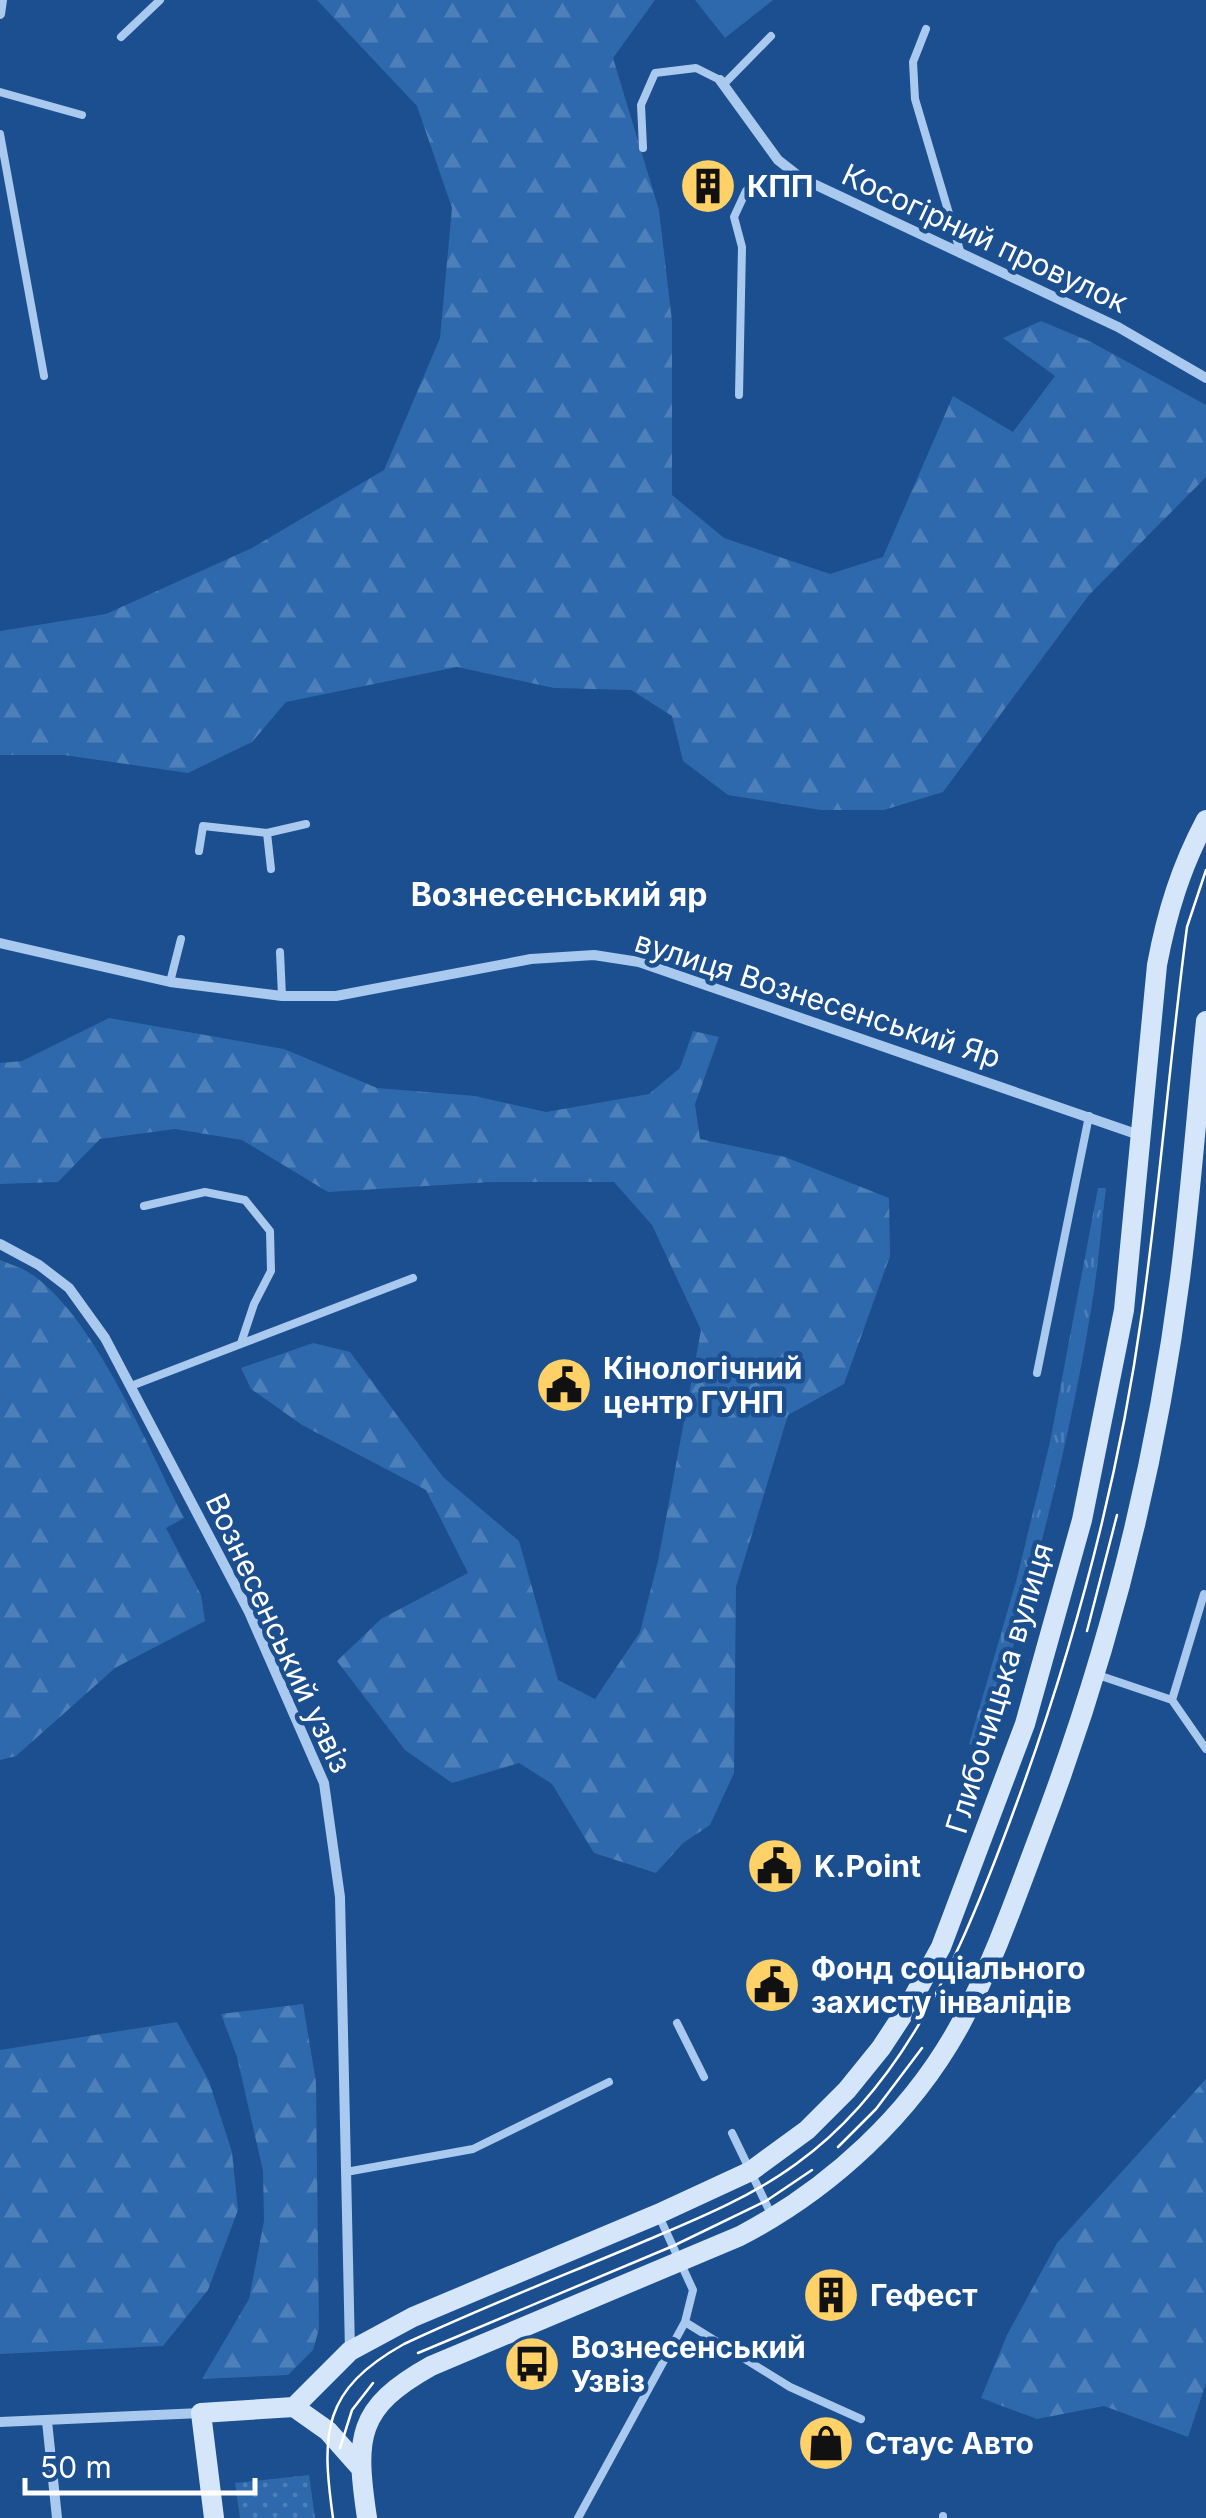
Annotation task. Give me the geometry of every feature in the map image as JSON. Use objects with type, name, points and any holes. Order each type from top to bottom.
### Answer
[{"type":"main road","name":"Глибочицька вулиця","points":[[294,2407],[350,2351],[413,2317],[751,2171],[806,2130],[847,2090],[881,2048],[941,1947],[1025,1724],[1082,1520],[1124,1310],[1157,965],[1168,909],[1185,860],[1206,820]]},
{"type":"main road","points":[[367,2518],[360,2466],[367,2422],[396,2387],[432,2366],[773,2218],[854,2159],[896,2112],[958,2028],[998,1946],[1064,1769],[1095,1674],[1142,1493],[1180,1277],[1206,1021]]},
{"type":"main road","points":[[214,2518],[201,2413],[294,2407],[328,2431],[360,2466]]},
{"type":"street","points":[[0,14],[2,0]]},
{"type":"street","name":"Косогірний провулок","points":[[722,82],[778,160],[801,178],[1118,327],[1206,378]]},
{"type":"street","name":"вулиця Вознесенський Яр","points":[[0,944],[170,982],[282,996],[336,996],[531,959],[594,954],[686,976],[1140,1135]]},
{"type":"street","name":"Вознесенський узвіз","points":[[0,1244],[69,1288],[105,1338],[249,1612],[324,1782],[340,1897],[350,2351]]},
{"type":"street","points":[[0,2422],[201,2413]]},
{"type":"street","points":[[47,2420],[57,2518]]},
{"type":"lane","points":[[121,38],[160,0]]},
{"type":"lane","points":[[926,29],[913,62],[916,99],[961,254]]},
{"type":"lane","points":[[643,148],[641,106],[656,73],[696,68],[722,82],[772,36]]},
{"type":"lane","points":[[0,92],[82,116]]},
{"type":"lane","points":[[0,134],[44,376]]},
{"type":"lane","points":[[739,395],[742,247],[734,217],[746,191],[758,180],[801,178]]},
{"type":"lane","points":[[198,852],[203,826],[267,833],[306,824]]},
{"type":"lane","points":[[267,833],[271,869]]},
{"type":"lane","points":[[170,982],[181,939]]},
{"type":"lane","points":[[280,952],[282,996]]},
{"type":"lane","points":[[1037,1373],[1089,1116]]},
{"type":"lane","points":[[144,1206],[205,1192],[244,1200],[270,1231],[271,1272],[254,1304],[241,1344]]},
{"type":"lane","points":[[131,1386],[413,1278]]},
{"type":"lane","points":[[1172,1700],[1204,1594]]},
{"type":"lane","points":[[1095,1674],[1172,1700],[1206,1749]]},
{"type":"lane","points":[[677,2023],[704,2077]]},
{"type":"lane","points":[[346,2172],[473,2149],[610,2082]]},
{"type":"lane","points":[[732,2133],[773,2218]]},
{"type":"lane","points":[[578,2518],[685,2322],[692,2290],[658,2214]]},
{"type":"lane","points":[[685,2322],[790,2387],[861,2419]]},
{"type":"green space","points":[[317,0],[655,0],[613,58],[659,210],[672,321],[672,495],[724,538],[830,574],[883,557],[953,396],[1013,432],[1055,376],[1003,338],[1041,321],[1091,342],[1206,405],[1206,477],[1089,595],[943,792],[884,810],[821,810],[728,795],[683,761],[672,716],[631,690],[554,688],[457,667],[286,702],[252,742],[188,773],[64,755],[0,755],[0,631],[106,614],[252,548],[384,470],[440,338],[452,208],[417,106]]},
{"type":"green space","points":[[695,0],[773,0],[725,38]]},
{"type":"green space","points":[[109,1018],[284,1049],[377,1088],[475,1096],[546,1112],[649,1094],[680,1068],[693,1031],[719,1037],[695,1104],[700,1139],[785,1157],[889,1198],[890,1256],[844,1384],[788,1415],[736,1587],[734,1773],[710,1825],[683,1843],[656,1873],[594,1853],[552,1784],[519,1763],[452,1783],[405,1750],[337,1661],[381,1619],[468,1573],[426,1490],[302,1425],[251,1389],[241,1368],[313,1343],[350,1352],[443,1477],[519,1541],[558,1680],[595,1699],[640,1632],[658,1561],[701,1330],[652,1225],[614,1182],[491,1182],[328,1192],[242,1140],[175,1129],[100,1139],[58,1182],[0,1184],[0,1063],[22,1061]]},
{"type":"green space","points":[[1098,1188],[1106,1188],[1098,1264],[1070,1421],[1030,1586],[984,1749],[969,1744],[1017,1578],[1050,1442]]},
{"type":"green space","points":[[0,1260],[28,1272],[52,1291],[97,1349],[117,1384],[184,1518],[166,1528],[201,1595],[205,1621],[115,1668],[16,1756],[0,1760]]},
{"type":"green space","points":[[303,2004],[316,2082],[319,2329],[313,2350],[288,2375],[202,2379],[249,2299],[264,2221],[263,2171],[237,2057],[221,2014]]},
{"type":"green space","points":[[177,2022],[209,2081],[232,2152],[238,2210],[208,2290],[163,2346],[0,2354],[0,2050]]},
{"type":"green space","points":[[1206,2079],[1206,2383],[1188,2437],[1104,2406],[1037,2419],[981,2398],[1007,2335],[1057,2243]]},
{"type":"green space","points":[[309,2475],[315,2518],[240,2518],[235,2483]]},
{"type":"tram line","points":[[333,2518],[329,2437],[342,2397],[357,2378],[404,2344],[695,2220],[777,2177],[832,2134],[865,2101],[918,2026],[941,1985],[1021,1792],[1065,1658],[1102,1521],[1142,1313],[1187,927],[1206,870]]},
{"type":"tram line","points":[[1087,1631],[1117,1515]]},
{"type":"tram line","points":[[838,2147],[876,2109],[922,2048]]},
{"type":"tram line","points":[[418,2353],[673,2246],[766,2201],[812,2170]]},
{"type":"tram line","points":[[340,2448],[352,2410],[373,2383]]},
{"type":"place","name":"КПП","points":[[708,186]]},
{"type":"place","name":"Кінологічний центр ГУНП","points":[[564,1385]]},
{"type":"place","name":"K.Point","points":[[775,1866]]},
{"type":"place","name":"Фонд соціального захисту інвалідів","points":[[772,1985]]},
{"type":"place","name":"Гефест","points":[[831,2295]]},
{"type":"place","name":"Вознесенський Узвіз","points":[[532,2364]]},
{"type":"place","name":"Стаус Авто","points":[[826,2443]]},
{"type":"district","name":"Вознесенський яр","points":[[559,894]]}]
